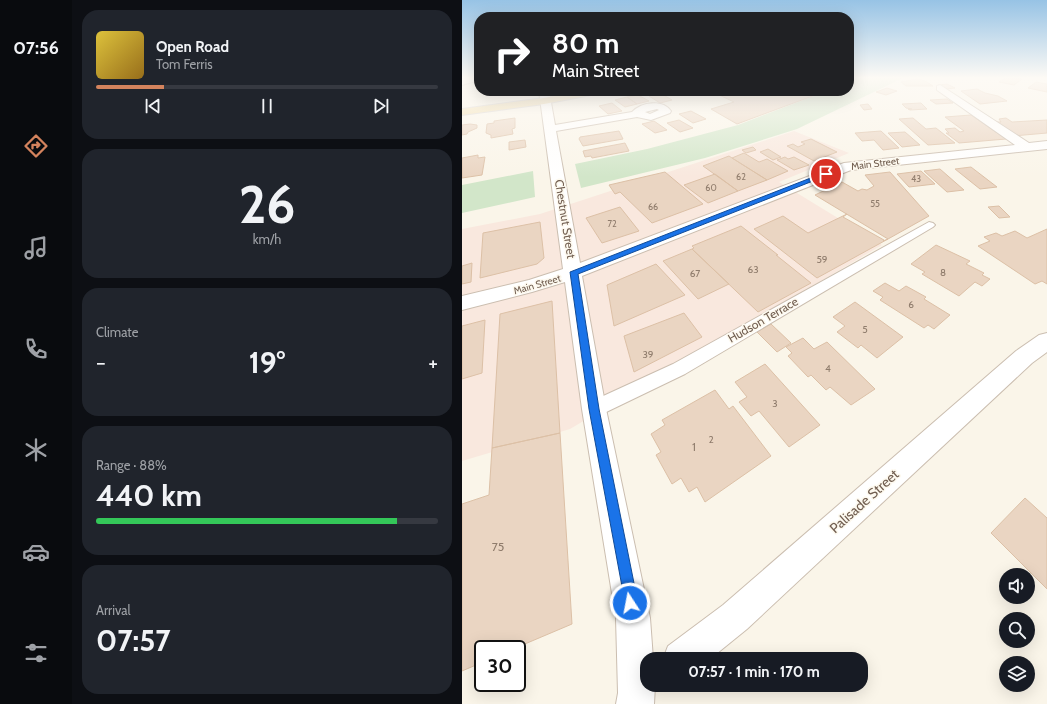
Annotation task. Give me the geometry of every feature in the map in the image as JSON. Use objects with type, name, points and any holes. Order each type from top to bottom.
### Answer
[{"type":"street","name":"Chestnut Street","points":[[547,111],[574,272],[594,409],[633,618],[634,696]]},
{"type":"street","points":[[974,111],[1028,148]]},
{"type":"street","points":[[550,129],[637,114]]},
{"type":"street","name":"Main Street","points":[[462,303],[532,286],[574,272],[849,166],[1047,146]]},
{"type":"street","name":"Palisade Street","points":[[689,652],[735,617],[1024,357],[1047,341]]},
{"type":"lane","name":"Hudson Terrace","points":[[594,409],[679,369],[929,225]]},
{"type":"shaded area","points":[[794,131],[849,153],[779,182],[882,245],[570,429],[462,461],[462,229],[540,214]]},
{"type":"green space","points":[[775,111],[835,111],[797,129],[705,158],[581,188],[575,164],[647,149],[738,125]]},
{"type":"green space","points":[[533,171],[535,197],[462,213],[462,185]]},
{"type":"building","points":[[604,111],[622,111],[608,114]]},
{"type":"building","points":[[691,111],[706,119],[693,123],[679,114]]},
{"type":"building","points":[[714,111],[772,111],[737,124]]},
{"type":"building","points":[[971,115],[1006,139],[959,143],[946,133],[949,133],[945,129],[955,128],[960,132],[964,131],[945,117]]},
{"type":"building","points":[[515,118],[515,128],[512,129],[513,134],[491,138],[491,135],[486,133],[487,124],[494,123],[494,121]]},
{"type":"building","points":[[913,118],[926,129],[936,128],[955,143],[928,145],[899,119]]},
{"type":"building","points":[[1006,118],[1012,122],[1047,120],[1047,133],[1013,136],[994,122],[1001,122],[999,119]]},
{"type":"building","points":[[679,120],[693,128],[680,132],[667,123]]},
{"type":"building","points":[[654,121],[667,130],[655,133],[642,124]]},
{"type":"building","points":[[462,125],[477,125],[477,128],[468,132],[467,134],[462,135]]},
{"type":"building","points":[[619,131],[623,139],[583,146],[579,139],[580,137]]},
{"type":"building","points":[[881,131],[899,148],[883,150],[874,140],[862,141],[855,133]]},
{"type":"building","points":[[905,132],[920,145],[902,147],[888,133]]},
{"type":"building","points":[[811,139],[837,152],[814,161],[787,146],[793,144],[798,147],[805,144],[801,142]]},
{"type":"building","points":[[525,140],[526,147],[509,150],[509,142]]},
{"type":"building","points":[[625,143],[629,151],[592,158],[591,156],[585,157],[583,151]]},
{"type":"building","points":[[753,147],[756,150],[746,153],[742,150]]},
{"type":"building","points":[[768,149],[781,157],[773,160],[760,152]]},
{"type":"building","points":[[744,153],[759,162],[767,159],[788,171],[767,180],[732,158]]},
{"type":"building","points":[[478,155],[478,158],[485,157],[482,175],[462,178],[462,158]]},
{"type":"building","points":[[729,156],[767,180],[738,191],[703,166]]},
{"type":"building","points":[[785,157],[788,159],[794,157],[809,165],[794,170],[777,160]]},
{"type":"building","points":[[971,167],[997,187],[980,189],[955,169]]},
{"type":"building","points":[[940,169],[964,190],[947,192],[924,171]]},
{"type":"building","points":[[921,171],[935,184],[909,187],[897,174]]},
{"type":"building","points":[[665,172],[703,204],[652,223],[620,192],[615,194],[609,185]]},
{"type":"building","points":[[890,172],[929,216],[888,239],[815,195],[842,182],[858,191],[862,189],[867,190],[874,186],[865,175]]},
{"type":"building","points":[[715,174],[738,191],[708,203],[684,185]]},
{"type":"building","points":[[999,206],[1010,217],[999,218],[988,207]]},
{"type":"building","points":[[620,207],[639,231],[602,243],[586,218]]},
{"type":"building","points":[[847,214],[843,217],[884,240],[883,241],[888,239],[817,278],[754,229],[783,216],[808,233]]},
{"type":"building","points":[[540,222],[544,258],[537,264],[480,278],[483,233]]},
{"type":"building","points":[[741,226],[811,283],[758,312],[692,249],[694,248],[692,246]]},
{"type":"building","points":[[1047,229],[1047,284],[1042,281],[1035,284],[978,246],[990,241],[984,237],[996,233],[1002,236],[1015,231],[1027,238]]},
{"type":"building","points":[[936,245],[970,261],[966,264],[984,273],[982,275],[990,279],[982,286],[975,282],[959,296],[922,274],[925,272],[911,264]]},
{"type":"building","points":[[692,249],[729,284],[698,299],[663,261]]},
{"type":"building","points":[[472,263],[471,282],[462,284],[462,266]]},
{"type":"building","points":[[656,264],[685,295],[614,326],[607,285]]},
{"type":"building","points":[[885,283],[899,291],[906,286],[926,297],[924,299],[950,315],[934,329],[928,325],[924,328],[880,300],[883,297],[873,291]]},
{"type":"building","points":[[552,301],[560,433],[492,448],[500,314]]},
{"type":"building","points":[[855,302],[903,337],[877,358],[861,345],[858,348],[837,332],[845,326],[833,317]]},
{"type":"building","points":[[684,313],[702,337],[634,372],[624,336]]},
{"type":"building","points":[[485,320],[482,373],[462,379],[462,326]]},
{"type":"building","points":[[771,324],[791,343],[777,352],[757,332]]},
{"type":"building","points":[[803,338],[814,349],[827,342],[875,389],[851,405],[830,387],[826,390],[811,375],[808,377],[788,356],[792,353],[786,347]]},
{"type":"building","points":[[765,364],[820,425],[789,447],[759,411],[751,416],[739,402],[747,397],[735,382]]},
{"type":"building","points":[[715,390],[729,409],[733,406],[771,456],[705,502],[697,487],[689,492],[681,478],[672,484],[656,455],[661,452],[651,434],[665,425],[662,420]]},
{"type":"building","points":[[560,433],[572,624],[526,643],[526,640],[474,640],[474,666],[462,671],[462,504],[489,495],[492,448]]},
{"type":"building","points":[[1025,498],[1047,518],[1047,589],[1035,577],[1035,568],[1026,568],[991,533]]},
{"type":"route","points":[[630,603],[594,409],[574,272],[826,174]]}]
